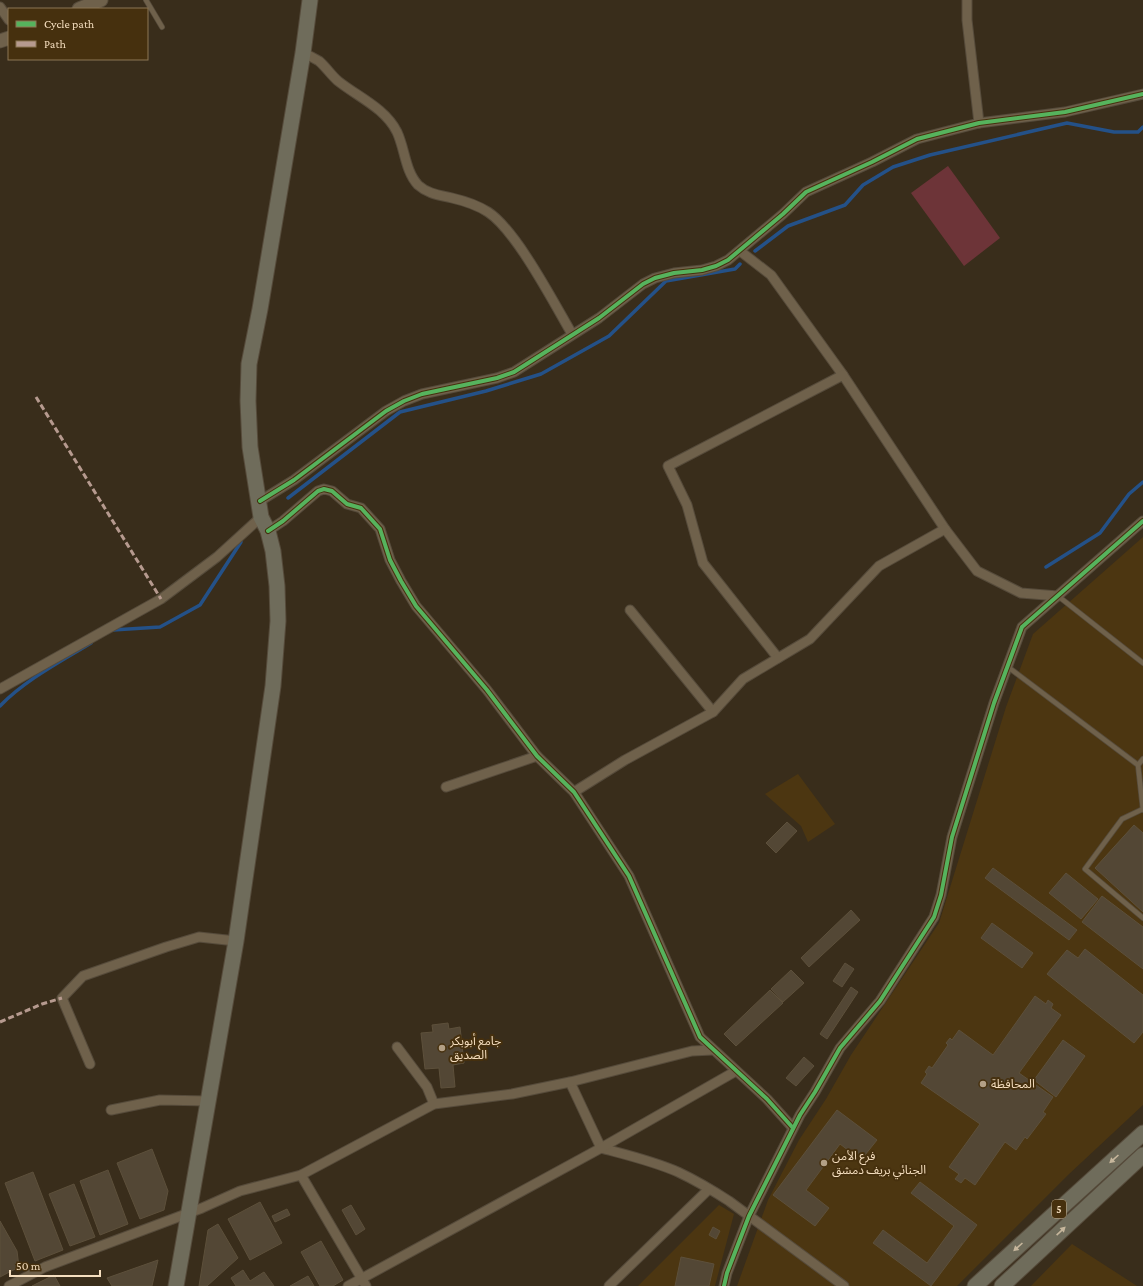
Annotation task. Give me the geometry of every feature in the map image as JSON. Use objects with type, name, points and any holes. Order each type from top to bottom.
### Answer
[{"type":"main road","points":[[81,8],[101,0]]},
{"type":"main road","points":[[176,1286],[236,941],[273,686],[278,621],[278,586],[268,530],[261,516],[260,501],[250,447],[248,401],[249,364],[260,309],[303,53],[310,0]]},
{"type":"main road","name":"5","points":[[975,1286],[1143,1133]]},
{"type":"main road","name":"5","points":[[1002,1286],[1143,1155]]},
{"type":"street","points":[[967,0],[967,20],[979,123]]},
{"type":"street","points":[[0,8],[8,19]]},
{"type":"street","points":[[303,53],[319,61],[337,80],[362,99],[380,110],[392,122],[410,173],[417,184],[424,190],[435,195],[474,204],[489,213],[500,223],[517,243],[572,334]]},
{"type":"street","points":[[260,501],[294,480],[386,411],[404,401],[444,389],[497,378],[514,372],[599,318],[643,284],[655,278],[674,273],[702,270],[716,266],[740,251],[806,192],[872,162],[917,139],[979,123],[1066,112],[1143,94]]},
{"type":"street","points":[[740,251],[771,275],[843,375],[945,529],[977,571],[1021,593],[1058,596]]},
{"type":"street","points":[[778,658],[703,563],[687,505],[668,466],[843,375]]},
{"type":"street","points":[[268,530],[283,521],[318,491],[324,489],[332,491],[347,504],[361,508],[380,529],[390,560],[416,606],[487,690],[537,756],[574,792],[629,876],[700,1037],[768,1099],[793,1128]]},
{"type":"street","points":[[0,689],[161,599],[217,557],[261,516]]},
{"type":"street","points":[[724,1286],[727,1273],[749,1216],[793,1128],[840,1048],[880,1001],[934,917],[941,895],[952,836],[1022,627],[1143,521]]},
{"type":"street","points":[[574,792],[625,760],[713,712],[743,680],[810,639],[879,566],[945,529]]},
{"type":"street","points":[[630,610],[713,712]]},
{"type":"street","points":[[446,787],[537,756]]},
{"type":"street","points":[[90,1064],[62,998],[83,976],[199,937],[236,941]]},
{"type":"street","points":[[397,1047],[426,1087],[434,1104]]},
{"type":"street","points":[[9,1286],[45,1267],[189,1213],[240,1191],[301,1175],[434,1104],[512,1094],[570,1082],[692,1052],[713,1050]]},
{"type":"street","points":[[348,1286],[364,1282],[736,1071]]},
{"type":"street","points":[[570,1082],[601,1148]]},
{"type":"street","points":[[111,1110],[160,1100],[208,1101]]},
{"type":"street","points":[[601,1148],[640,1158],[678,1172],[709,1189],[749,1216],[844,1286]]},
{"type":"street","points":[[301,1175],[364,1282]]},
{"type":"street","points":[[609,1286],[709,1189]]},
{"type":"lane","points":[[146,0],[162,27]]},
{"type":"lane","points":[[1058,596],[1143,663]]},
{"type":"lane","points":[[1008,667],[1138,765]]},
{"type":"lane","points":[[1143,759],[1138,765],[1143,809],[1122,819],[1085,869],[1143,918]]},
{"type":"shaded area","points":[[948,166],[1000,238],[964,266],[911,193]]},
{"type":"shaded area","points":[[1143,537],[1143,1105],[1068,1175],[957,1286],[737,1286],[768,1200],[799,1140],[826,1099],[851,1055],[939,923],[1006,707],[1033,634]]},
{"type":"shaded area","points":[[798,774],[835,824],[808,842],[801,826],[765,794]]},
{"type":"shaded area","points":[[719,1205],[734,1214],[715,1286],[638,1286]]},
{"type":"shaded area","points":[[1072,1244],[1137,1286],[1031,1286]]},
{"type":"building","points":[[787,822],[797,831],[776,853],[766,843]]},
{"type":"building","points":[[1134,825],[1143,833],[1143,912],[1095,868]]},
{"type":"building","points":[[993,868],[1077,930],[1069,940],[985,878]]},
{"type":"building","points":[[1066,873],[1098,899],[1081,919],[1049,893]]},
{"type":"building","points":[[1102,896],[1143,927],[1143,969],[1082,922]]},
{"type":"building","points":[[851,910],[860,920],[809,967],[801,958]]},
{"type":"building","points":[[992,923],[1033,953],[1022,968],[981,938]]},
{"type":"building","points":[[1085,949],[1143,995],[1143,1032],[1134,1043],[1047,974],[1067,950],[1078,958]]},
{"type":"building","points":[[845,963],[854,969],[842,987],[833,981]]},
{"type":"building","points":[[791,970],[804,983],[783,1002],[771,989]]},
{"type":"building","points":[[851,987],[858,992],[827,1039],[820,1034]]},
{"type":"building","points":[[770,990],[783,1003],[736,1046],[724,1034]]},
{"type":"building","points":[[1035,996],[1046,1004],[1048,1000],[1053,1004],[1051,1008],[1061,1015],[1019,1073],[1053,1097],[1043,1112],[1046,1114],[1027,1139],[1025,1137],[1016,1150],[1005,1142],[975,1185],[965,1178],[961,1183],[955,1179],[959,1174],[949,1167],[980,1124],[921,1083],[927,1074],[925,1072],[929,1066],[932,1068],[948,1045],[946,1043],[950,1038],[952,1040],[959,1030],[993,1055]]},
{"type":"building","name":"جامع أبوبكر الصديق","points":[[448,1023],[449,1029],[460,1027],[464,1063],[453,1065],[455,1087],[441,1088],[439,1068],[425,1069],[421,1033],[433,1032],[432,1025]]},
{"type":"building","points":[[1063,1040],[1085,1056],[1056,1097],[1034,1080]]},
{"type":"building","points":[[804,1057],[814,1066],[796,1086],[786,1078]]},
{"type":"building","points":[[837,1110],[877,1140],[861,1160],[840,1144],[806,1190],[829,1208],[815,1226],[773,1195]]},
{"type":"building","points":[[152,1149],[168,1191],[164,1210],[140,1219],[117,1163]]},
{"type":"building","points":[[108,1170],[128,1224],[100,1235],[80,1181]]},
{"type":"building","points":[[33,1172],[63,1250],[35,1261],[5,1183]]},
{"type":"building","points":[[920,1182],[977,1225],[931,1286],[873,1243],[883,1230],[927,1263],[954,1226],[911,1193]]},
{"type":"building","points":[[74,1184],[95,1237],[70,1246],[49,1194]]},
{"type":"building","points":[[260,1202],[282,1243],[250,1260],[228,1219]]},
{"type":"building","points":[[351,1205],[365,1229],[356,1235],[342,1210]]},
{"type":"building","points":[[287,1209],[290,1215],[275,1222],[272,1216]]},
{"type":"building","points":[[0,1221],[17,1251],[19,1267],[0,1277]]},
{"type":"building","points":[[218,1224],[238,1258],[207,1286],[199,1286],[208,1230]]},
{"type":"building","points":[[713,1227],[720,1231],[716,1239],[709,1235]]},
{"type":"building","points":[[321,1241],[343,1280],[333,1286],[320,1286],[301,1252]]},
{"type":"building","points":[[681,1257],[714,1264],[709,1286],[675,1286]]},
{"type":"building","points":[[158,1260],[152,1286],[112,1286],[107,1278]]},
{"type":"building","points":[[243,1270],[250,1281],[264,1272],[274,1286],[236,1286],[231,1278]]},
{"type":"building","points":[[54,1275],[60,1286],[32,1286]]},
{"type":"building","points":[[308,1276],[314,1286],[290,1286]]},
{"type":"waterway","points":[[755,251],[788,226],[845,205],[863,185],[893,167],[930,155],[1067,123],[1114,132],[1138,132],[1143,127]]},
{"type":"waterway","points":[[288,498],[400,412],[486,391],[541,374],[609,336],[666,281],[735,269],[740,264]]},
{"type":"waterway","points":[[1046,567],[1100,533],[1129,494],[1143,482]]},
{"type":"waterway","points":[[113,630],[160,627],[200,605],[241,542]]},
{"type":"waterway","points":[[0,706],[20,688],[55,664],[91,643]]},
{"type":"marked path","points":[[36,397],[161,599]]},
{"type":"marked path","points":[[0,1022],[42,1004],[62,998]]},
{"type":"cycle path","points":[[260,501],[294,480],[386,411],[404,401],[422,394],[497,378],[514,372],[599,318],[643,284],[655,278],[674,273],[702,270],[716,266],[728,260],[783,214],[806,192],[872,162],[917,139],[979,123],[1065,112],[1143,94]]},
{"type":"cycle path","points":[[268,531],[283,521],[318,491],[324,489],[332,491],[347,504],[361,508],[380,529],[390,560],[416,606],[487,690],[537,756],[574,792],[629,876],[700,1037],[767,1099],[793,1128]]},
{"type":"cycle path","points":[[724,1286],[727,1273],[749,1216],[800,1115],[840,1048],[880,1001],[934,917],[941,895],[952,837],[994,703],[1022,627],[1143,521]]},
{"type":"place","name":"جامع أبوبكر الصديق","points":[[442,1048]]},
{"type":"place","name":"المحافظة","points":[[983,1084]]},
{"type":"place","name":"فرع الأمن الجنائي بريف دمشق","points":[[824,1163]]}]
